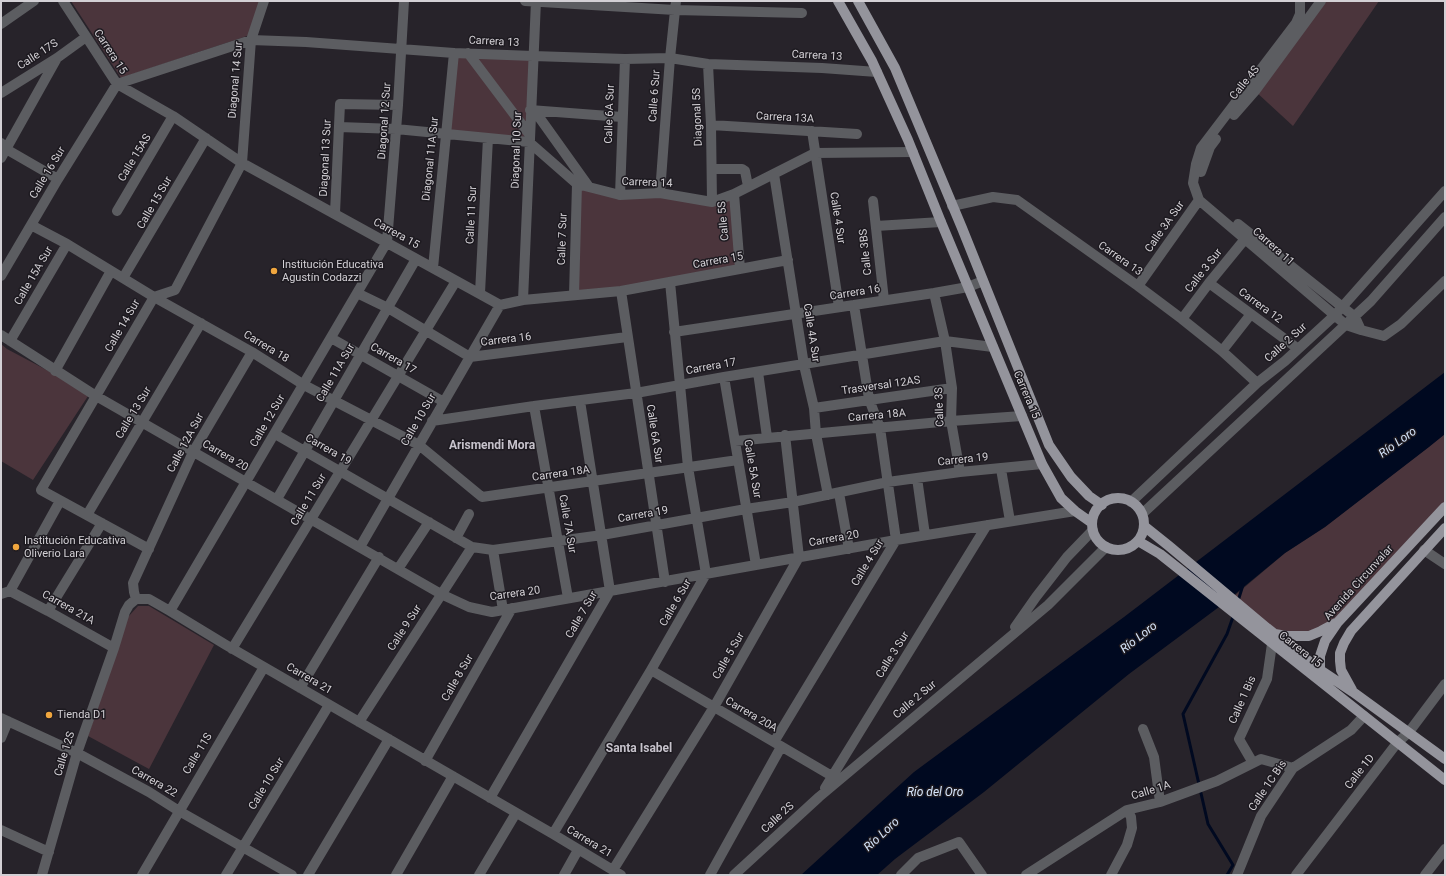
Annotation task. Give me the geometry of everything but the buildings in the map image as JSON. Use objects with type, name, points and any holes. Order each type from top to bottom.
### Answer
[{"type":"main road","name":"Carrera 15","points":[[838,1],[877,72],[913,152],[1042,464],[1061,498],[1093,526]]},
{"type":"main road","name":"Carrera 15","points":[[858,1],[895,68],[1049,445],[1071,477],[1089,496],[1102,504]]},
{"type":"main road","points":[[1114,499],[1123,499],[1131,502],[1138,507],[1142,514],[1144,526],[1142,534],[1138,541],[1131,547],[1123,550],[1114,550],[1106,547],[1100,542],[1093,526],[1094,514],[1102,504],[1114,499]]},
{"type":"main road","name":"Avenida Circunvalar","points":[[1327,686],[1320,670],[1320,656],[1325,641],[1338,622],[1445,507]]},
{"type":"main road","name":"Carrera 15","points":[[1144,526],[1170,546],[1268,632],[1272,644],[1445,780]]},
{"type":"main road","points":[[1353,692],[1341,670],[1340,653],[1344,643],[1351,631],[1445,528]]},
{"type":"main road","name":"Carrera 15","points":[[1138,541],[1160,554],[1445,759]]},
{"type":"main road","points":[[1268,632],[1286,636],[1309,636],[1338,622]]},
{"type":"street","points":[[1,24],[34,1]]},
{"type":"street","name":"Carrera 15","points":[[63,1],[117,84],[173,116],[242,163],[500,305],[523,300],[621,291],[788,260]]},
{"type":"street","name":"Diagonal 14 Sur","points":[[242,163],[251,40],[264,1]]},
{"type":"street","name":"Diagonal 12 Sur","points":[[387,242],[398,105],[404,1]]},
{"type":"street","points":[[532,1],[674,4],[802,13]]},
{"type":"street","name":"Diagonal 10 Sur","points":[[523,300],[529,138],[532,110],[532,1]]},
{"type":"street","name":"Calle 4S","points":[[1196,184],[1196,164],[1201,148],[1296,23],[1300,14],[1300,1]]},
{"type":"street","name":"Calle 4S","points":[[1196,184],[1210,147],[1255,91],[1321,1]]},
{"type":"street","name":"Calle 6 Sur","points":[[660,193],[674,4]]},
{"type":"street","name":"Calle 17S","points":[[1,92],[57,58],[86,37]]},
{"type":"street","name":"Carrera 13","points":[[117,84],[251,40],[306,42],[454,53],[625,59],[670,58],[708,64],[822,68],[877,72]]},
{"type":"street","name":"Diagonal 11A Sur","points":[[433,268],[454,53]]},
{"type":"street","name":"Carrera 14","points":[[468,53],[529,138],[577,184],[620,194],[660,193],[712,202],[734,194],[815,153],[913,152]]},
{"type":"street","points":[[1,158],[4,146],[57,58]]},
{"type":"street","name":"Calle 6A Sur","points":[[620,194],[625,59]]},
{"type":"street","name":"Diagonal 5S","points":[[708,64],[712,170]]},
{"type":"street","name":"Calle 16 Sur","points":[[1,276],[58,178],[117,84]]},
{"type":"street","name":"Diagonal 13 Sur","points":[[335,213],[340,104],[398,105]]},
{"type":"street","points":[[532,110],[622,117]]},
{"type":"street","points":[[532,110],[589,187]]},
{"type":"street","name":"Calle 15AS","points":[[117,212],[173,116]]},
{"type":"street","name":"Carrera 13A","points":[[711,125],[857,134]]},
{"type":"street","points":[[339,127],[396,129],[488,138],[529,138]]},
{"type":"street","name":"Calle 4 Sur","points":[[812,131],[838,308]]},
{"type":"street","name":"Calle 15 Sur","points":[[123,278],[206,138]]},
{"type":"street","name":"Calle 11 Sur","points":[[480,293],[488,138]]},
{"type":"street","points":[[4,146],[58,178]]},
{"type":"street","name":"Calle 14 Sur","points":[[60,501],[42,490],[154,297],[174,290],[242,163]]},
{"type":"street","points":[[712,202],[712,170],[742,169],[745,171],[748,186]]},
{"type":"street","name":"Calle 4A Sur","points":[[774,174],[804,365],[814,408],[816,434],[828,495]]},
{"type":"street","name":"Calle 7 Sur","points":[[574,295],[577,184]]},
{"type":"street","points":[[1196,184],[1199,200]]},
{"type":"street","name":"Carrera 11","points":[[1196,184],[1203,196],[1355,317]]},
{"type":"street","name":"Calle 2 Sur","points":[[1131,502],[1257,383],[1285,361],[1334,315],[1445,191]]},
{"type":"street","name":"Calle 5S","points":[[734,194],[740,269]]},
{"type":"street","name":"Carrera 13","points":[[952,206],[993,197],[1017,200],[1182,319],[1222,351],[1257,383]]},
{"type":"street","name":"Carrera 11","points":[[1199,200],[1346,325]]},
{"type":"street","name":"Calle 3A Sur","points":[[1138,286],[1199,200]]},
{"type":"street","name":"Calle 3BS","points":[[873,201],[884,300]]},
{"type":"street","points":[[1142,514],[1355,317],[1445,217]]},
{"type":"street","points":[[876,226],[941,222]]},
{"type":"street","name":"Carrera 18","points":[[31,225],[252,352],[304,385],[419,445],[482,497]]},
{"type":"street","name":"Calle 3 Sur","points":[[1182,319],[1245,238]]},
{"type":"street","name":"Calle 12 Sur","points":[[170,611],[387,242]]},
{"type":"street","name":"Calle 15A Sur","points":[[10,341],[66,244]]},
{"type":"street","name":"Calle 11A Sur","points":[[277,499],[416,259]]},
{"type":"street","points":[[55,371],[111,271]]},
{"type":"street","name":"Calle 11 Sur","points":[[232,649],[456,281]]},
{"type":"street","name":"Carrera 16","points":[[674,332],[934,293],[968,287],[983,281]]},
{"type":"street","points":[[1346,325],[1384,336],[1401,324],[1445,281]]},
{"type":"street","name":"Calle 6 Sur","points":[[553,834],[651,670],[706,574],[688,467],[670,282]]},
{"type":"street","name":"Carrera 12","points":[[1209,283],[1298,348]]},
{"type":"street","name":"Calle 6A Sur","points":[[621,291],[665,582]]},
{"type":"street","name":"Carrera 16","points":[[357,293],[388,308],[470,357],[627,337]]},
{"type":"street","points":[[934,293],[945,342]]},
{"type":"street","name":"Calle 10 Sur","points":[[360,547],[500,305]]},
{"type":"street","name":"Calle 4 Sur","points":[[710,875],[778,744],[896,540],[880,428],[870,399],[854,305]]},
{"type":"street","points":[[1222,351],[1251,314]]},
{"type":"street","points":[[1355,317],[1361,330]]},
{"type":"street","name":"Calle 13 Sur","points":[[87,515],[201,323]]},
{"type":"street","name":"Carrera 20","points":[[1,335],[96,396],[379,557],[441,594],[469,607],[492,612],[896,540],[1075,511]]},
{"type":"street","name":"Carrera 17","points":[[331,338],[444,402]]},
{"type":"street","name":"Carrera 17","points":[[432,422],[534,406],[636,394],[681,384],[945,342],[993,347]]},
{"type":"street","name":"Calle 3S","points":[[945,342],[952,388],[951,421],[960,472]]},
{"type":"street","name":"Calle 12A Sur","points":[[149,549],[193,452],[252,352]]},
{"type":"street","points":[[758,372],[767,437]]},
{"type":"street","name":"Calle 5A Sur","points":[[724,377],[756,565]]},
{"type":"street","name":"Trasversal 12AS","points":[[814,408],[952,388]]},
{"type":"street","name":"Calle 7 Sur","points":[[490,798],[610,591],[580,400]]},
{"type":"street","name":"Calle 7A Sur","points":[[534,406],[568,598]]},
{"type":"street","name":"Carrera 18A","points":[[735,441],[785,435],[816,434],[1022,416]]},
{"type":"street","name":"Carrera 19","points":[[275,434],[472,547],[493,550],[602,535],[793,502],[888,482],[960,472],[1042,464]]},
{"type":"street","points":[[785,435],[800,557]]},
{"type":"street","name":"Carrera 18A","points":[[482,497],[738,460]]},
{"type":"street","points":[[1001,469],[1010,521]]},
{"type":"street","points":[[918,478],[925,535]]},
{"type":"street","points":[[839,492],[849,549]]},
{"type":"street","points":[[5,592],[60,501],[149,549],[133,583],[136,599]]},
{"type":"street","points":[[456,538],[469,514]]},
{"type":"street","points":[[398,569],[429,522]]},
{"type":"street","points":[[48,611],[102,524]]},
{"type":"street","name":"Calle 3 Sur","points":[[835,778],[986,525]]},
{"type":"street","name":"Calle 2 Sur","points":[[1007,638],[1036,597],[1093,526]]},
{"type":"street","name":"Calle 9 Sur","points":[[359,722],[472,547]]},
{"type":"street","name":"Calle 2 Sur","points":[[835,778],[1048,605],[1106,547]]},
{"type":"street","points":[[493,550],[508,609]]},
{"type":"street","points":[[1424,550],[1445,564]]},
{"type":"street","points":[[300,688],[379,557]]},
{"type":"street","name":"Calle 5 Sur","points":[[617,872],[800,557]]},
{"type":"street","name":"Carrera 21A","points":[[5,592],[48,611],[114,648]]},
{"type":"street","name":"Carrera 21","points":[[136,599],[149,600],[170,611],[232,649],[617,872]]},
{"type":"street","name":"Calle 12S","points":[[42,875],[77,753],[125,612],[129,605],[136,599]]},
{"type":"street","name":"Calle 8 Sur","points":[[425,760],[508,609]]},
{"type":"street","name":"Calle 1 Bis","points":[[1253,763],[1239,739],[1267,679],[1272,644]]},
{"type":"street","name":"Calle 11S","points":[[142,875],[264,667]]},
{"type":"street","name":"Carrera 20A","points":[[651,670],[835,778]]},
{"type":"street","name":"Calle 1D","points":[[1296,875],[1397,743],[1409,732],[1445,684]]},
{"type":"street","name":"Calle 10 Sur","points":[[226,875],[329,705]]},
{"type":"street","name":"Calle 1C Bis","points":[[1237,875],[1261,816],[1293,768],[1351,730],[1364,716]]},
{"type":"street","points":[[1,738],[5,719]]},
{"type":"street","name":"Carrera 22","points":[[5,719],[77,753],[149,792],[179,811],[292,875]]},
{"type":"street","points":[[1144,729],[1154,757],[1160,802]]},
{"type":"street","points":[[308,875],[389,739]]},
{"type":"street","name":"Calle 1A","points":[[1026,875],[1127,810],[1160,802],[1217,781],[1261,759],[1293,768]]},
{"type":"street","points":[[396,875],[453,776]]},
{"type":"street","name":"Calle 2S","points":[[734,875],[819,797],[835,778]]},
{"type":"street","points":[[1111,875],[1127,845],[1132,828],[1131,817],[1127,810]]},
{"type":"street","points":[[479,875],[516,813]]},
{"type":"street","points":[[1,830],[49,852]]},
{"type":"street","points":[[901,875],[918,858],[959,842],[982,875]]},
{"type":"street","points":[[1425,875],[1441,862],[1445,849]]},
{"type":"street","points":[[564,875],[578,850]]},
{"type":"shaded area","points":[[71,1],[262,1],[253,34],[121,78]]},
{"type":"shaded area","points":[[1321,1],[1379,1],[1293,126],[1255,91]]},
{"type":"shaded area","points":[[457,57],[530,59],[528,106],[524,137],[450,131]]},
{"type":"shaded area","points":[[577,184],[712,202],[734,194],[740,269],[574,295]]},
{"type":"shaded area","points":[[1,344],[7,349],[90,393],[33,480],[1,461]]},
{"type":"shaded area","points":[[1445,434],[1445,507],[1338,622],[1321,631],[1274,633],[1233,597],[1285,553],[1325,527]]},
{"type":"shaded area","points":[[138,606],[149,606],[214,645],[149,769],[88,736],[128,617]]},
{"type":"water","name":"Río del Oro","points":[[1445,372],[1445,434],[1429,447],[1325,527],[1285,553],[1223,604],[1129,674],[984,792],[895,859],[877,875],[801,875],[914,772],[1124,617]]},
{"type":"waterway","points":[[1238,601],[1243,585]]},
{"type":"waterway","points":[[1227,875],[1233,865],[1208,824],[1183,714],[1227,634],[1234,614]]},
{"type":"place","name":"Institución Educativa Agustín Codazzi","points":[[274,271]]},
{"type":"place","name":"Institución Educativa Oliverio Lara","points":[[16,547]]},
{"type":"place","name":"Tienda D1","points":[[49,715]]},
{"type":"district","name":"Arismendi Mora","points":[[492,446]]},
{"type":"district","name":"Santa Isabel","points":[[639,749]]},
{"type":"water label","name":"Río Loro","points":[[1398,443]]},
{"type":"water label","name":"Río Loro","points":[[1139,638]]},
{"type":"water label","name":"Río Loro","points":[[882,835]]}]
